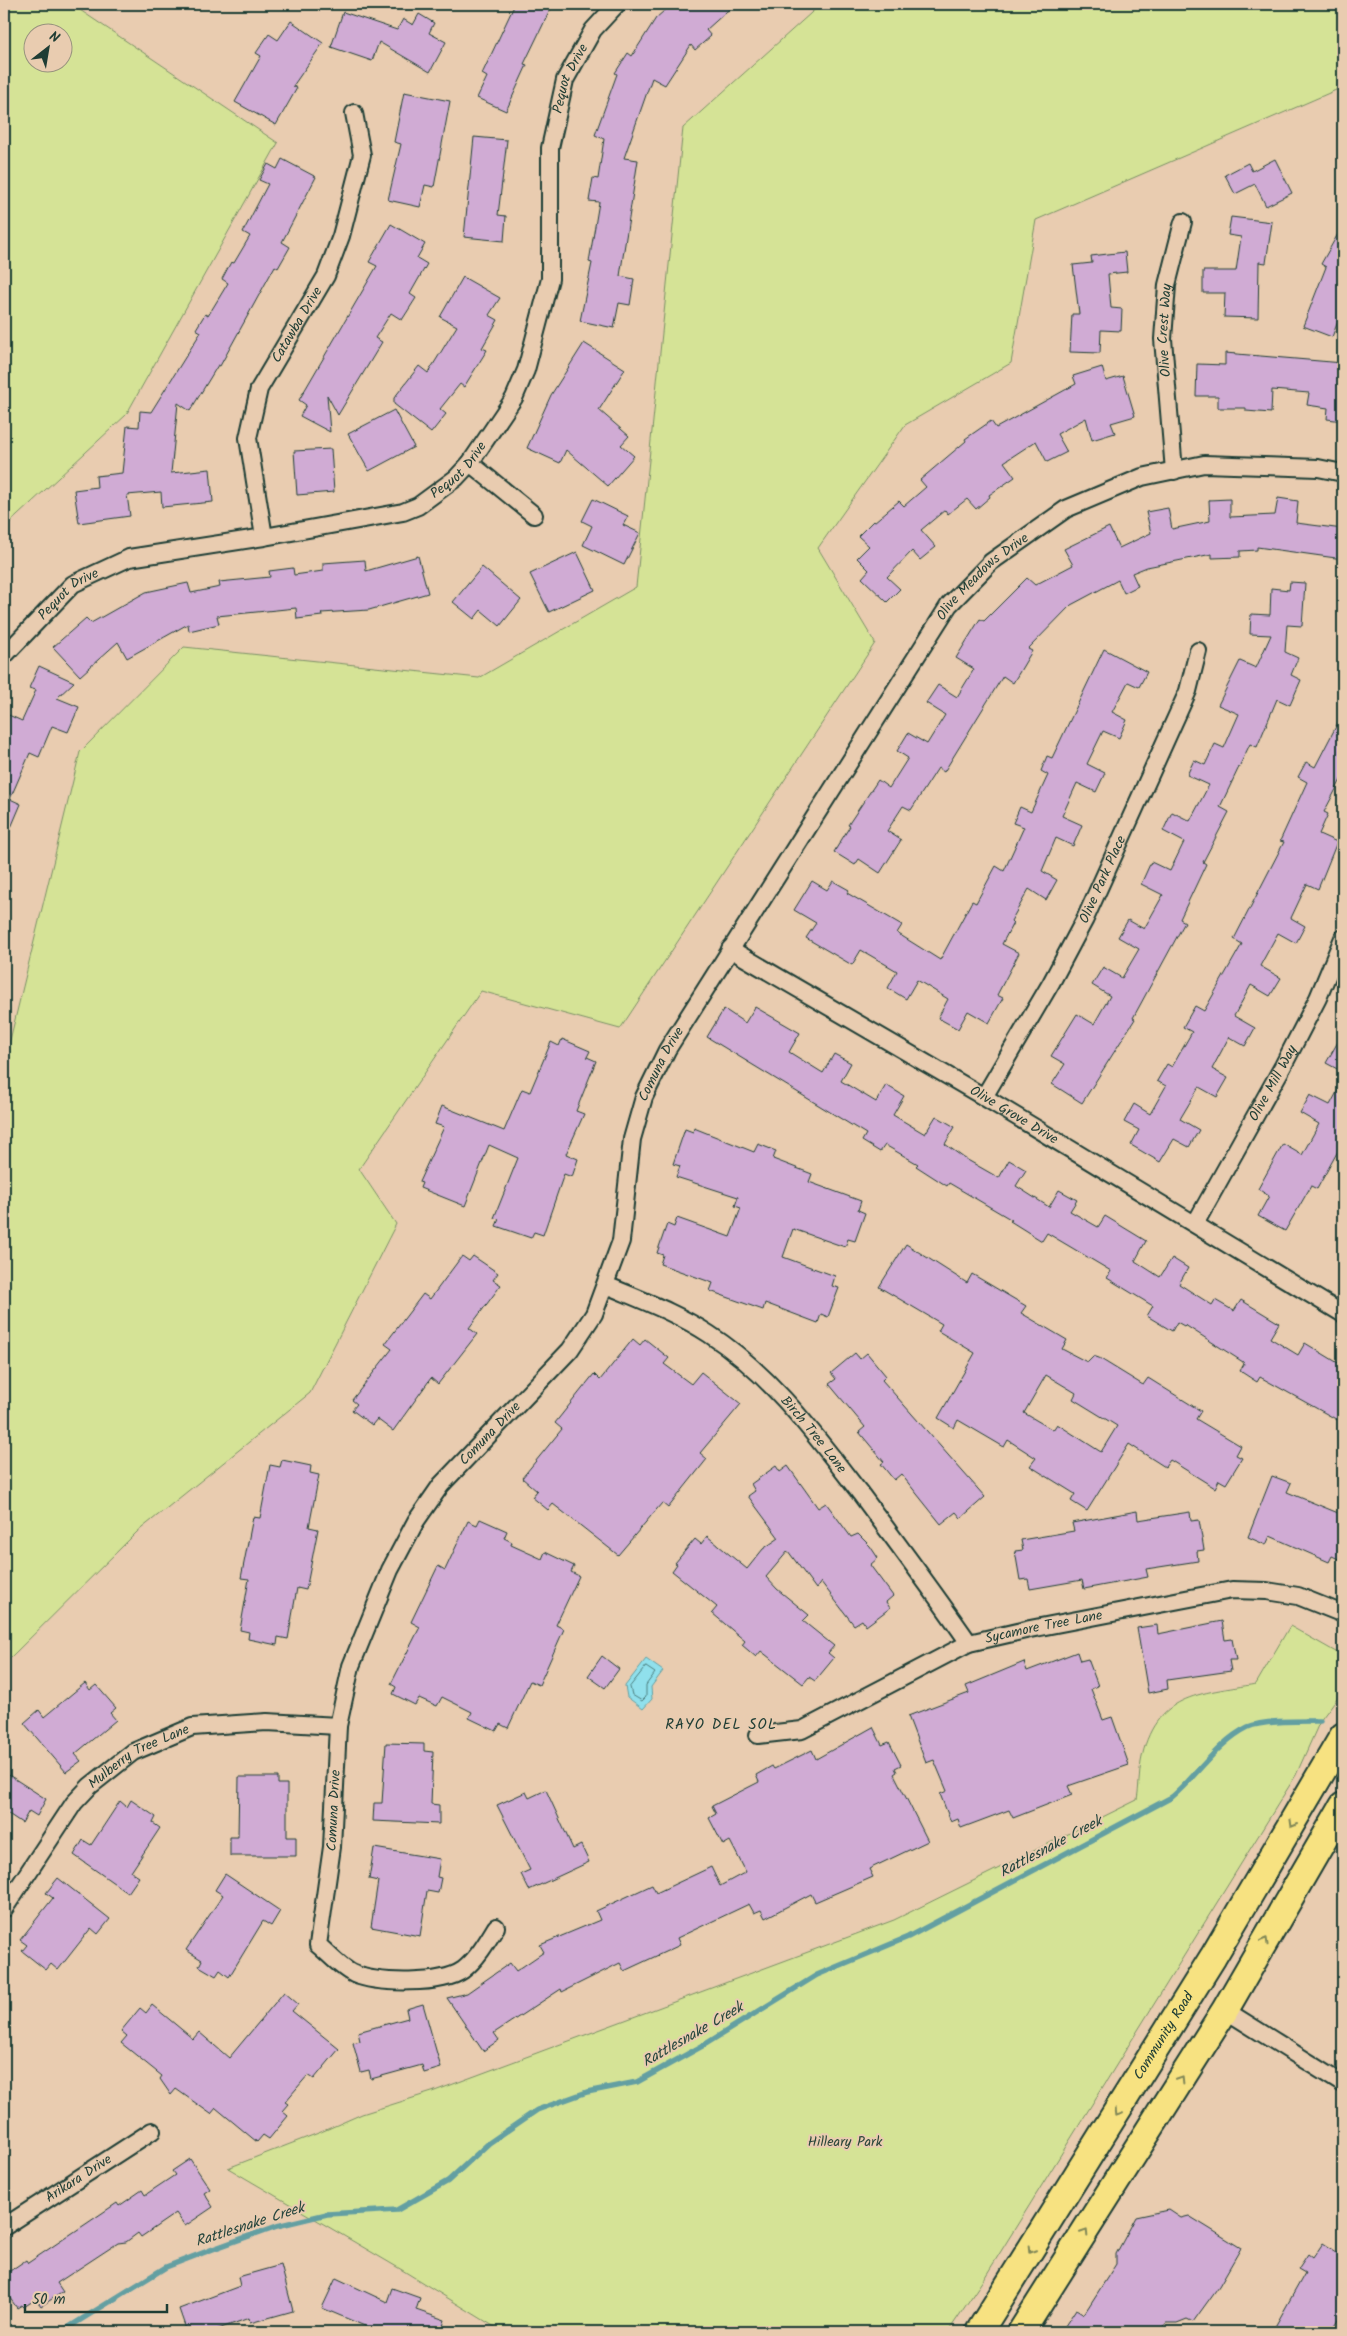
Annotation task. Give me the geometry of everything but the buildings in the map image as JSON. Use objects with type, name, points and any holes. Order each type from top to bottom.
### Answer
[{"type":"main road","name":"Community Road","points":[[979,2332],[1269,1867],[1343,1736]]},
{"type":"main road","points":[[1336,1835],[1320,1821],[1319,1813],[1343,1767]]},
{"type":"main road","points":[[1021,2332],[1336,1835],[1343,1806]]},
{"type":"main road","points":[[1225,2010],[1213,2001],[1212,1995],[1217,1981],[1259,1912],[1268,1881],[1269,1867]]},
{"type":"main road","points":[[1163,2109],[1152,2102],[1147,2095],[1190,2020],[1192,1992]]},
{"type":"street","name":"Pequot Drive","points":[[4,656],[73,584],[129,558],[264,537],[403,512],[418,506],[449,484],[470,463],[514,398],[526,370],[550,278],[550,148],[565,80],[593,30],[617,4]]},
{"type":"street","name":"Catawba Drive","points":[[264,537],[248,438],[258,389],[326,276],[341,236],[362,155],[354,113]]},
{"type":"street","name":"Olive Crest Way","points":[[1174,471],[1163,339],[1167,285],[1184,222]]},
{"type":"street","points":[[470,463],[534,515]]},
{"type":"street","name":"Olive Meadows Drive","points":[[730,949],[949,605],[991,562],[1066,509],[1142,477],[1204,464],[1318,468],[1343,473]]},
{"type":"street","name":"Olive Park Place","points":[[984,1097],[1051,983],[1085,919],[1188,691],[1198,651]]},
{"type":"street","name":"Olive Mill Way","points":[[1195,1224],[1283,1066],[1318,998],[1343,938]]},
{"type":"street","name":"Olive Grove Drive","points":[[730,949],[984,1097],[1343,1314]]},
{"type":"street","name":"Comuna Drive","points":[[496,1927],[482,1950],[463,1970],[441,1979],[398,1983],[354,1974],[318,1945],[332,1847],[338,1726],[352,1666],[390,1570],[416,1521],[441,1486],[570,1350],[594,1314],[621,1241],[632,1139],[644,1097],[667,1050],[730,949]]},
{"type":"street","name":"Birch Tree Lane","points":[[606,1285],[665,1310],[709,1334],[744,1361],[777,1392],[804,1421],[899,1544],[969,1644]]},
{"type":"street","name":"Sycamore Tree Lane","points":[[758,1735],[802,1730],[969,1644],[1030,1629],[1232,1590],[1267,1591],[1298,1596],[1343,1614]]},
{"type":"street","name":"Mulberry Tree Lane","points":[[4,1909],[74,1803],[90,1786],[133,1752],[192,1727],[267,1722],[338,1726]]},
{"type":"street","points":[[1225,2010],[1343,2084]]},
{"type":"street","name":"Arikara Drive","points":[[5,2223],[152,2132]]},
{"type":"green space","points":[[4,4],[71,4],[278,143],[126,415],[4,528]]},
{"type":"green space","points":[[821,4],[1343,4],[1343,87],[1036,220],[1011,363],[905,425],[818,548],[875,643],[620,1029],[481,991],[359,1169],[396,1224],[310,1393],[137,1532],[4,1664],[4,1065],[80,752],[184,647],[479,678],[636,587],[683,128]]},
{"type":"green space","name":"Hilleary Park","points":[[1290,1626],[1343,1656],[1343,1690],[1320,1721],[1296,1775],[985,2277],[948,2332],[503,2332],[402,2270],[228,2168],[362,2114],[432,2092],[894,1920],[1137,1800],[1141,1762],[1147,1739],[1156,1722],[1168,1710],[1182,1701],[1198,1695],[1256,1684]]},
{"type":"water","points":[[646,1659],[663,1671],[651,1687],[652,1699],[643,1709],[627,1697],[625,1686]]},
{"type":"waterway","name":"Rattlesnake Creek","points":[[61,2332],[166,2267],[213,2249],[277,2226],[327,2214],[397,2210],[448,2181],[489,2143],[537,2110],[587,2092],[637,2082],[704,2045],[817,1975],[908,1937],[1172,1797],[1217,1750],[1248,1727],[1273,1722],[1320,1721]]},
{"type":"district","name":"RAYO DEL SOL","points":[[721,1725]]}]
